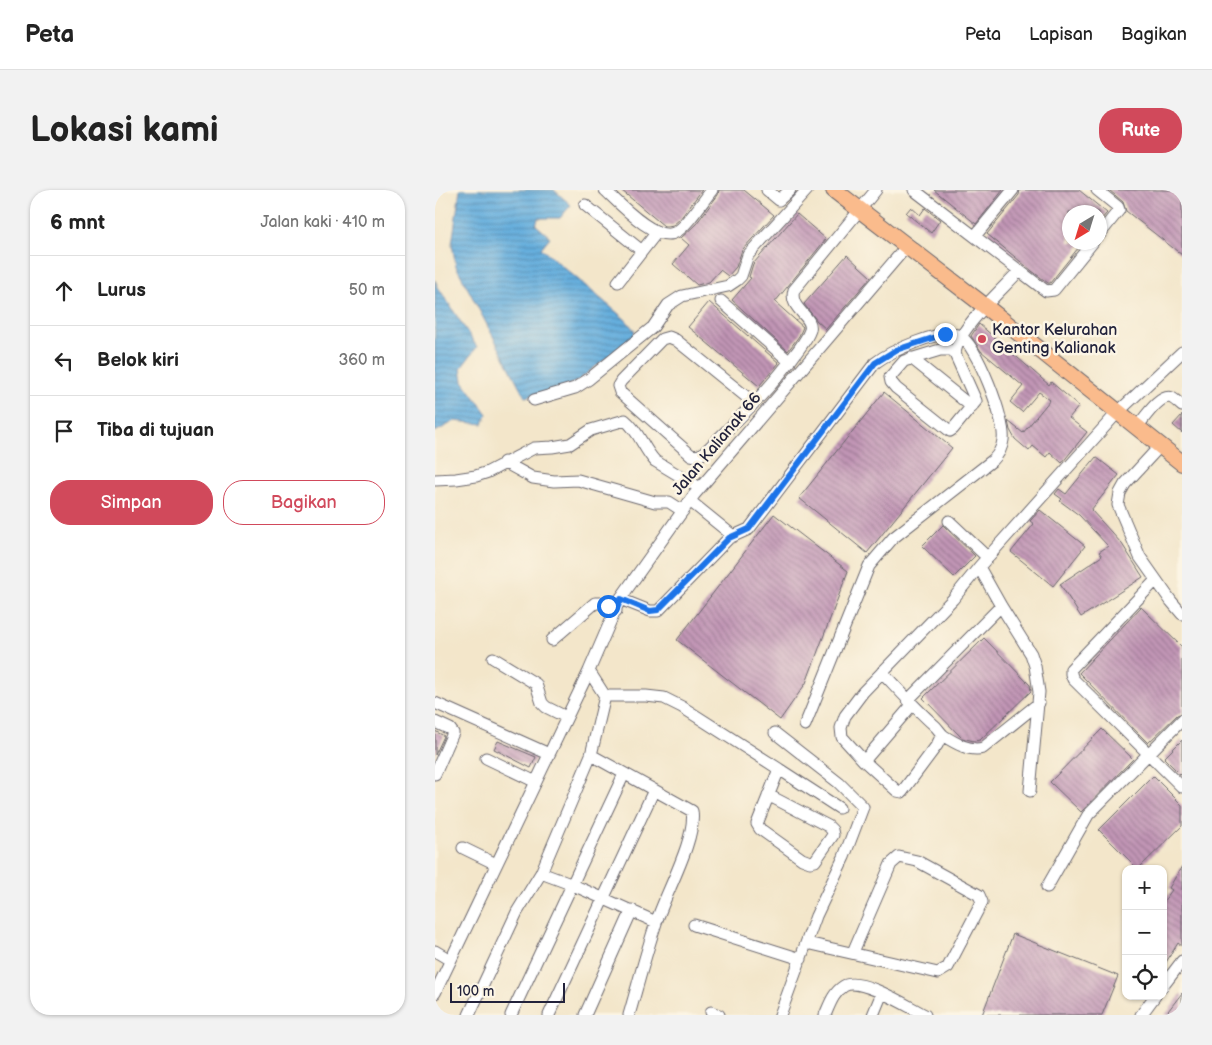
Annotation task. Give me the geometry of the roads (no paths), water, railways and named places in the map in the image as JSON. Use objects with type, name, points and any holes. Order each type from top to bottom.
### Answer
[{"type":"highway","points":[[842,192],[860,209],[1182,463]]},
{"type":"lane","points":[[605,190],[642,223],[657,232],[669,234],[676,233],[711,190]]},
{"type":"lane","points":[[767,190],[779,200],[790,190]]},
{"type":"lane","points":[[534,400],[575,388],[589,379],[653,327],[659,321],[664,310],[682,296],[728,286],[737,280],[741,276],[748,255],[807,190]]},
{"type":"lane","points":[[754,403],[677,340],[669,337],[662,339],[618,386],[620,392],[694,456],[704,453],[754,403],[790,362],[808,336],[811,328],[809,322],[793,303],[792,295],[794,290],[876,190]]},
{"type":"lane","points":[[914,190],[1046,291],[1051,291],[1086,250]]},
{"type":"lane","points":[[975,236],[1013,190]]},
{"type":"lane","points":[[1097,190],[1118,207],[1119,210],[1107,225]]},
{"type":"lane","points":[[585,205],[641,251]]},
{"type":"lane","points":[[618,282],[657,232]]},
{"type":"lane","name":"Jalan Kalianak 66","points":[[435,993],[589,671],[621,599],[700,488],[907,246]]},
{"type":"lane","points":[[955,350],[941,350],[911,358],[904,361],[890,377],[891,382],[896,388],[950,430],[972,407],[976,399],[955,354],[961,336],[1019,271]]},
{"type":"lane","points":[[721,301],[790,362]]},
{"type":"lane","points":[[621,599],[650,611],[658,610],[732,535],[749,529],[875,363],[896,350],[939,335],[953,334],[961,336],[971,348],[997,404],[1004,438],[1000,452],[993,460],[893,538],[869,566],[805,725]]},
{"type":"lane","points":[[942,735],[937,745],[902,792],[897,791],[864,761],[842,737],[841,728],[845,716],[863,692],[953,599],[979,567],[1117,413],[1182,352]]},
{"type":"lane","points":[[911,358],[972,407]]},
{"type":"lane","points":[[1137,427],[1159,401],[1171,398],[1182,406]]},
{"type":"lane","points":[[435,480],[476,476],[488,472],[533,448],[570,444],[591,430],[625,420],[635,429],[655,461],[700,488]]},
{"type":"lane","points":[[1160,446],[1125,484],[1120,493],[1118,505],[1139,557],[1182,614]]},
{"type":"lane","points":[[504,462],[533,478],[554,481],[578,480],[655,502],[669,502],[686,506],[732,535]]},
{"type":"lane","points":[[949,521],[988,558]]},
{"type":"lane","points":[[979,567],[1031,654],[1038,679],[1039,703],[1030,791]]},
{"type":"lane","points":[[1156,580],[1071,669],[1071,674],[1073,679],[1182,787]]},
{"type":"lane","points":[[552,640],[595,603],[601,603],[616,611]]},
{"type":"lane","points":[[864,761],[910,703],[1001,606]]},
{"type":"lane","points":[[493,658],[536,684],[542,703],[546,708],[566,717]]},
{"type":"lane","points":[[469,1015],[517,912],[541,873],[591,755],[605,696],[589,671]]},
{"type":"lane","points":[[883,672],[910,703],[939,729],[942,735],[970,749],[977,750],[983,748],[1039,703]]},
{"type":"lane","points":[[605,696],[664,698],[682,707],[839,808]]},
{"type":"lane","points":[[435,703],[549,754]]},
{"type":"lane","points":[[1047,887],[1088,815],[1182,720]]},
{"type":"lane","points":[[435,722],[450,729],[453,733],[435,774]]},
{"type":"lane","points":[[775,733],[839,783],[863,807],[816,916],[780,1015]]},
{"type":"lane","points":[[591,755],[692,811],[694,819],[688,842],[656,922],[629,1015]]},
{"type":"lane","points":[[486,758],[535,782]]},
{"type":"lane","points":[[779,769],[757,824],[760,829],[810,862],[815,862],[833,835]]},
{"type":"lane","points":[[511,1015],[624,774]]},
{"type":"lane","points":[[549,1015],[654,790]]},
{"type":"lane","points":[[768,796],[827,826],[832,830],[833,835],[849,843]]},
{"type":"lane","points":[[463,848],[496,864]]},
{"type":"lane","points":[[807,943],[938,973],[948,968],[982,902],[979,895],[917,862],[899,857],[891,864],[853,952]]},
{"type":"lane","points":[[541,873],[632,910],[656,922]]},
{"type":"lane","points":[[585,1015],[632,910]]},
{"type":"lane","points":[[694,925],[801,959]]},
{"type":"lane","points":[[435,952],[450,960]]},
{"type":"lane","points":[[1167,981],[1182,961]]},
{"type":"lane","points":[[825,1015],[835,994],[845,985],[857,984],[882,993],[918,1013]]},
{"type":"lane","points":[[873,1015],[882,993]]},
{"type":"lane","points":[[1141,1015],[1152,1000]]},
{"type":"water","points":[[460,190],[554,190],[571,205],[560,218],[538,218],[536,225],[550,237],[541,248],[626,320],[635,331],[633,337],[576,382],[549,392],[525,397],[456,266],[452,244]]},
{"type":"water","points":[[435,280],[477,347],[461,368],[463,381],[487,414],[483,424],[455,421],[435,432]]},
{"type":"place","name":"Kantor Kelurahan Genting Kalianak","points":[[982,339]]}]
